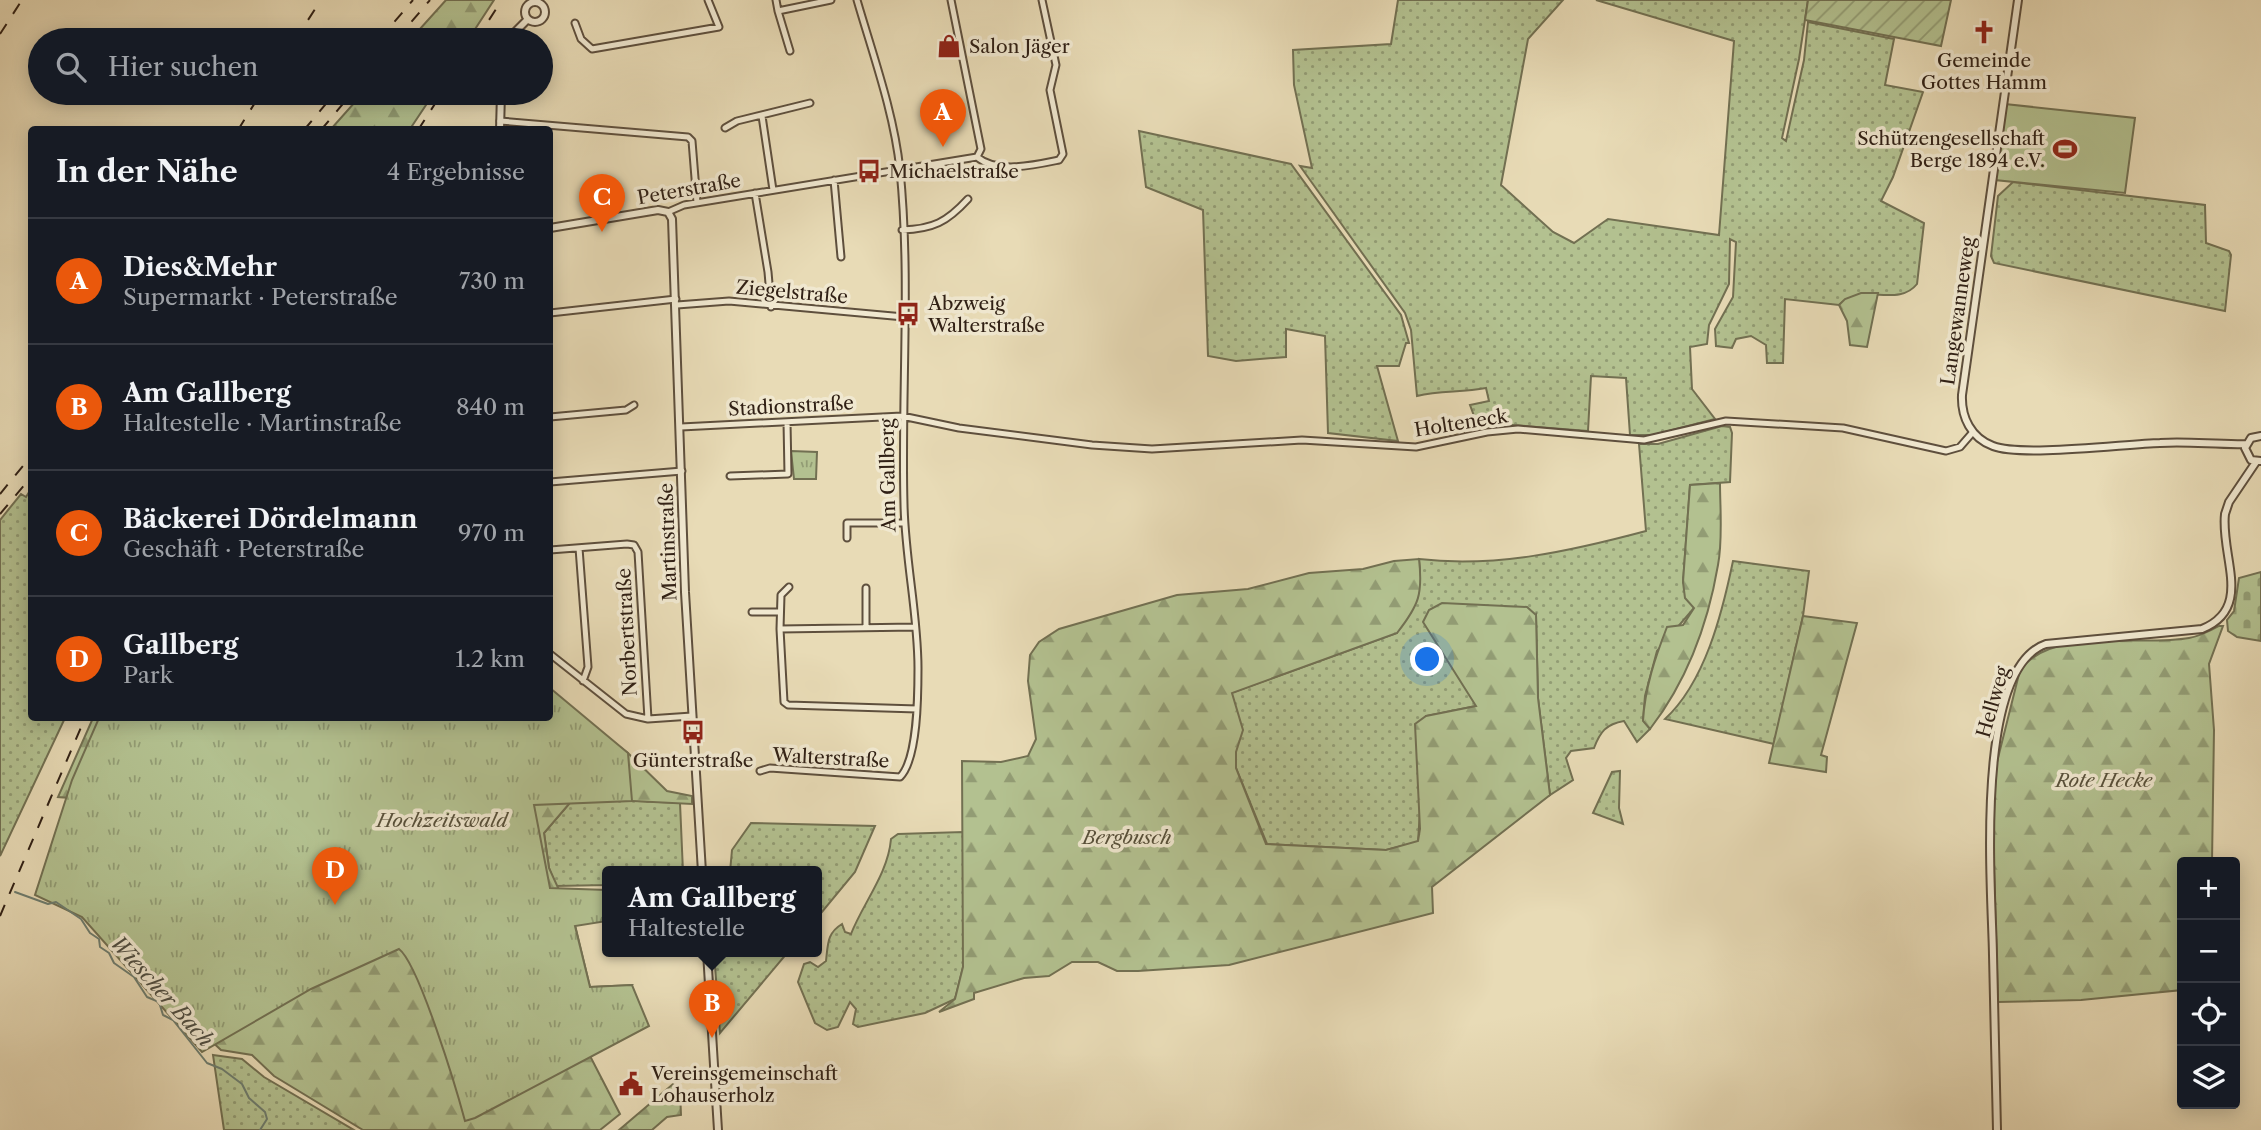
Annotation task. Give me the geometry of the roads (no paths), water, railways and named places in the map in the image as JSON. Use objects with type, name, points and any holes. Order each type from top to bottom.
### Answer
[{"type":"street","points":[[543,6],[550,0]]},
{"type":"street","points":[[575,23],[581,39],[592,49],[719,27],[708,0]]},
{"type":"street","points":[[776,0],[790,51]]},
{"type":"street","points":[[778,11],[831,0]]},
{"type":"street","points":[[857,0],[888,108],[900,169]]},
{"type":"street","points":[[951,0],[981,149],[977,157]]},
{"type":"street","name":"Peterstraße","points":[[553,228],[658,210],[668,212],[697,203],[977,157],[988,165],[1000,166],[1063,158],[1050,90],[1056,65],[1042,0]]},
{"type":"street","name":"Langewanneweg","points":[[1973,432],[1963,413],[1962,395],[2018,0]]},
{"type":"street","points":[[535,2],[543,6],[545,13],[540,21],[527,19],[524,3],[535,2]]},
{"type":"street","points":[[519,28],[527,19]]},
{"type":"street","points":[[726,128],[737,121],[810,103]]},
{"type":"street","points":[[500,126],[501,105]]},
{"type":"street","points":[[762,116],[773,190]]},
{"type":"street","points":[[500,121],[688,137],[692,141],[697,203]]},
{"type":"street","name":"Am Gallberg","points":[[900,169],[904,317],[904,523],[915,627],[917,709],[909,756],[900,777]]},
{"type":"street","points":[[834,180],[841,257]]},
{"type":"street","points":[[755,194],[771,307]]},
{"type":"street","points":[[902,230],[940,225],[968,199]]},
{"type":"street","name":"Martinstraße","points":[[668,212],[672,219],[692,716],[702,866]]},
{"type":"street","name":"Ziegelstraße","points":[[553,313],[676,302],[729,301],[771,307],[904,317]]},
{"type":"street","points":[[553,416],[626,410],[634,405]]},
{"type":"street","name":"Holteneck","points":[[902,416],[960,428],[1092,445],[1152,449],[1302,440],[1416,447],[1487,432],[1518,429],[1644,440],[1726,421],[1843,428],[1946,451],[1960,447],[1973,432]]},
{"type":"street","name":"Stadionstraße","points":[[681,427],[902,416]]},
{"type":"street","points":[[730,476],[788,474],[787,422]]},
{"type":"street","points":[[1973,432],[1987,443],[2012,450],[2161,442],[2246,444]]},
{"type":"street","points":[[2258,462],[2248,456],[2246,444],[2250,438],[2261,436]]},
{"type":"street","name":"Hellweg","points":[[1997,1130],[1990,804],[1996,742],[2014,673],[2027,654],[2046,644],[2202,629],[2222,618],[2228,608],[2231,592],[2225,514],[2229,502],[2258,462]]},
{"type":"street","points":[[553,482],[682,471]]},
{"type":"street","points":[[847,515],[847,538]]},
{"type":"street","points":[[847,523],[904,523]]},
{"type":"street","name":"Norbertstraße","points":[[553,550],[627,544],[634,545],[638,552],[649,719]]},
{"type":"street","points":[[579,548],[588,667],[583,681]]},
{"type":"street","points":[[789,587],[781,595],[780,612],[784,702],[788,705],[917,709]]},
{"type":"street","points":[[866,588],[866,627]]},
{"type":"street","points":[[752,612],[780,612]]},
{"type":"street","points":[[780,629],[915,627]]},
{"type":"street","points":[[553,656],[626,714],[649,719],[692,716]]},
{"type":"street","name":"Walterstraße","points":[[760,771],[770,768],[900,777]]},
{"type":"street","points":[[707,957],[718,1130]]},
{"type":"waterway","name":"Wiescher Bach","points":[[15,892],[48,904],[56,902],[81,919],[90,933],[99,939],[100,947],[109,953],[114,963],[134,977],[147,997],[159,1002],[163,1015],[173,1020],[207,1063],[222,1069],[242,1084],[249,1098],[265,1112],[267,1119],[260,1130]]},
{"type":"railway","points":[[0,34],[22,0]]},
{"type":"railway","points":[[303,28],[321,0]]},
{"type":"railway","points":[[389,28],[413,0]]},
{"type":"railway","points":[[406,28],[430,0]]},
{"type":"railway","points":[[484,28],[502,0]]},
{"type":"railway","points":[[240,126],[254,105]]},
{"type":"railway","points":[[307,126],[325,105]]},
{"type":"railway","points":[[324,126],[342,105]]},
{"type":"railway","points":[[421,126],[434,105]]},
{"type":"railway","points":[[0,494],[28,460]]},
{"type":"railway","points":[[0,514],[28,481]]},
{"type":"railway","points":[[0,916],[84,721]]},
{"type":"place","name":"Gemeinde Gottes Hamm","points":[[1984,32]]},
{"type":"place","name":"Salon Jäger","points":[[949,46]]},
{"type":"place","name":"Dies&Mehr","points":[[943,147]]},
{"type":"place","name":"Schützengesellschaft Berge 1894 e.V.","points":[[2065,149]]},
{"type":"place","name":"Michaelstraße","points":[[869,171]]},
{"type":"place","name":"Bäckerei Dördelmann","points":[[602,232]]},
{"type":"place","name":"Abzweig Walterstraße","points":[[908,314]]},
{"type":"place","name":"Günterstraße","points":[[693,732]]},
{"type":"place","name":"Gallberg","points":[[335,905]]},
{"type":"place","name":"Am Gallberg","points":[[712,1038]]},
{"type":"place","name":"Vereinsgemeinschaft Lohauserholz","points":[[631,1084]]},
{"type":"park label","name":"Rote Hecke","points":[[2104,780]]},
{"type":"park label","name":"Hochzeitswald","points":[[442,820]]},
{"type":"park label","name":"Bergbusch","points":[[1127,837]]}]
